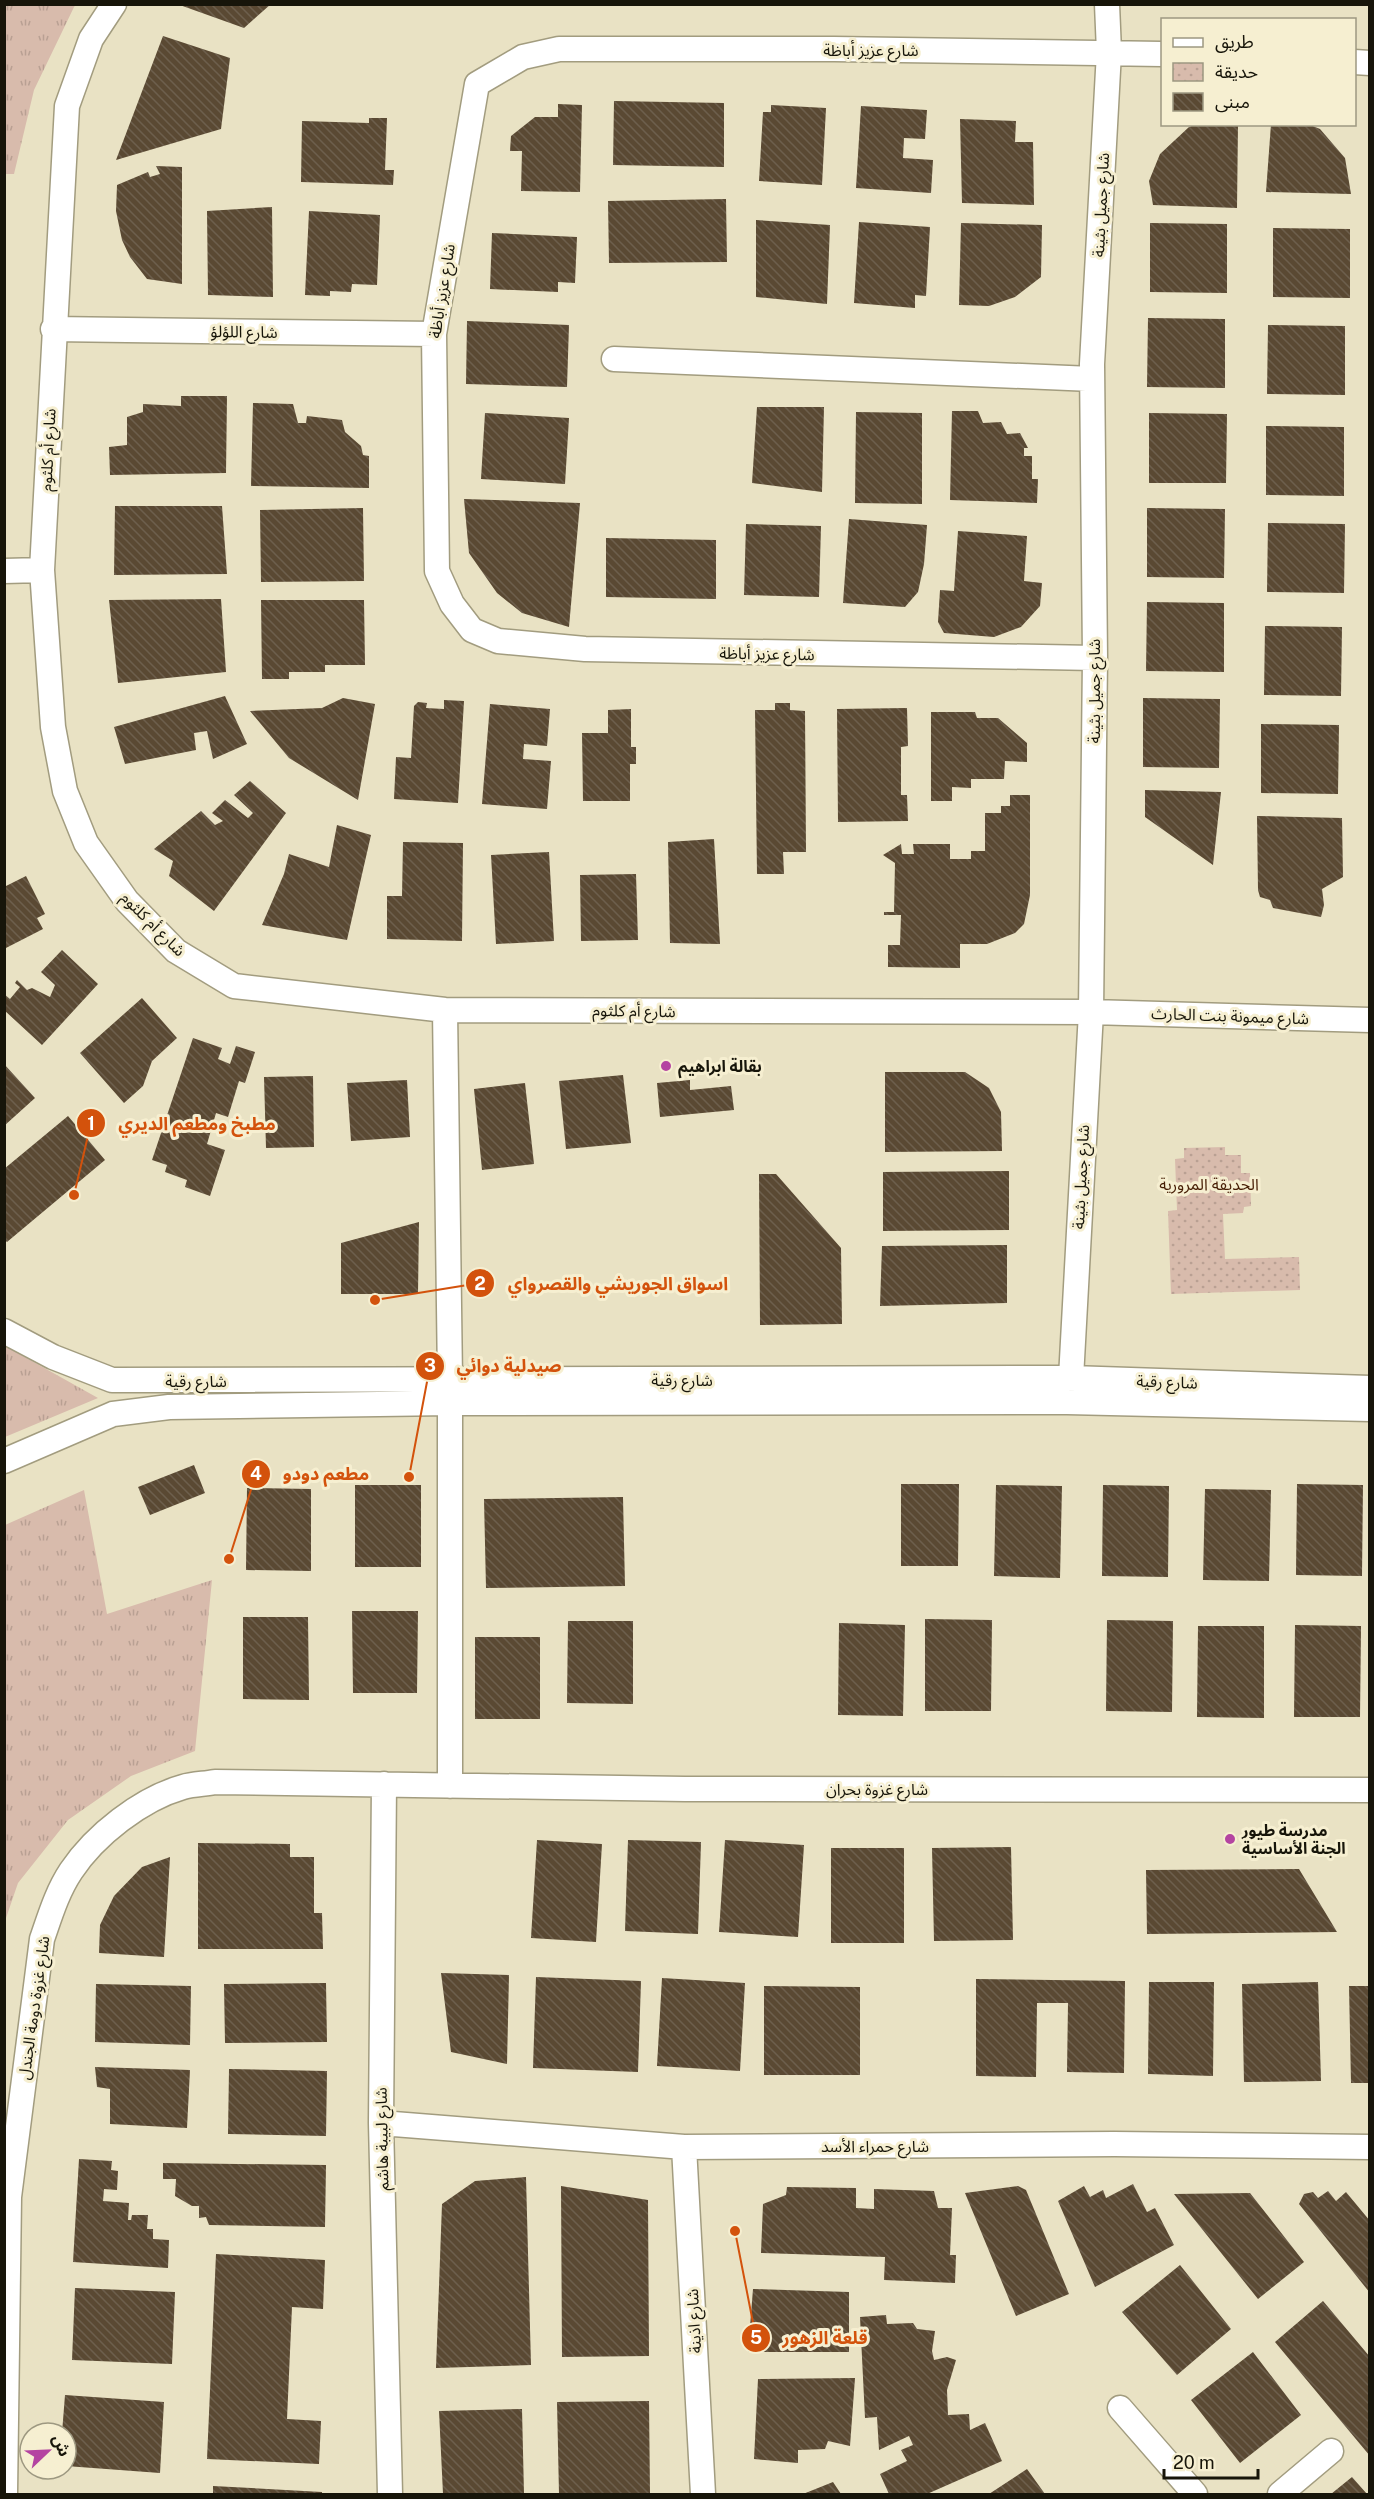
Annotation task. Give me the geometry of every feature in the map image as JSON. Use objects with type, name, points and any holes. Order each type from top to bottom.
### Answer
[{"type":"street","name":"شارع أم كلثوم","points":[[114,4],[91,39],[67,106],[53,329],[42,570],[53,727],[65,791],[86,843],[127,901],[176,951],[234,986],[445,1010],[1091,1012]]},
{"type":"street","name":"شارع جميل بثينة","points":[[1071,1378],[1091,1012],[1095,658],[1092,379],[1109,52],[1107,4]]},
{"type":"street","name":"شارع عزيز أباظة","points":[[1095,658],[585,649],[498,641],[472,630],[452,604],[437,572],[434,334],[477,84],[523,57],[559,49],[1161,54]]},
{"type":"street","name":"شارع اللؤلؤ","points":[[53,329],[434,334]]},
{"type":"street","points":[[614,359],[1092,379]]},
{"type":"street","points":[[4,571],[42,570]]},
{"type":"street","points":[[445,1010],[450,1391],[450,1786]]},
{"type":"street","name":"شارع ميمونة بنت الحارث","points":[[1091,1012],[1370,1020]]},
{"type":"street","name":"شارع رقية","points":[[4,1331],[53,1358],[112,1380],[450,1391],[1370,1409]]},
{"type":"street","name":"شارع رقية","points":[[4,1461],[112,1414],[169,1407],[450,1391],[1071,1378],[1370,1388]]},
{"type":"street","name":"شارع غزوة دومة الجندل","points":[[5,2494],[7,2197],[42,1939],[55,1901],[70,1872],[108,1830],[146,1804],[183,1787],[215,1782],[384,1784]]},
{"type":"street","name":"شارع غزوة بحران","points":[[384,1784],[1370,1790]]},
{"type":"street","name":"شارع لبيبة هاشم","points":[[384,1784],[381,2123],[390,2494]]},
{"type":"street","name":"شارع حمراء الأسد","points":[[381,2123],[684,2147],[1114,2144],[1370,2147]]},
{"type":"street","name":"شارع اذينة","points":[[684,2147],[703,2494]]},
{"type":"street","points":[[1120,2408],[1195,2494]]},
{"type":"street","points":[[1280,2494],[1331,2451]]},
{"type":"green space","points":[[5,4],[75,5],[34,90],[14,174],[5,174]]},
{"type":"green space","name":"الحديقة المرورية","points":[[1225,1147],[1225,1155],[1241,1155],[1241,1173],[1250,1173],[1251,1206],[1244,1207],[1243,1213],[1223,1214],[1225,1259],[1299,1257],[1300,1290],[1171,1294],[1168,1211],[1177,1210],[1175,1159],[1184,1158],[1184,1148]]},
{"type":"green space","points":[[5,1346],[98,1398],[5,1437]]},
{"type":"green space","points":[[84,1490],[107,1614],[212,1580],[195,1751],[131,1776],[68,1820],[18,1883],[5,1921],[5,1525]]},
{"type":"building","points":[[177,4],[271,4],[244,28]]},
{"type":"building","points":[[163,36],[230,58],[221,129],[116,160]]},
{"type":"building","points":[[614,101],[724,103],[724,167],[613,165]]},
{"type":"building","points":[[558,104],[582,105],[580,192],[521,191],[522,151],[510,151],[511,136],[535,117],[558,117]]},
{"type":"building","points":[[771,105],[826,108],[822,185],[759,181],[763,112],[771,112]]},
{"type":"building","points":[[861,106],[927,110],[925,139],[904,138],[903,158],[933,160],[931,193],[856,188]]},
{"type":"building","points":[[369,118],[387,118],[385,170],[394,170],[393,185],[301,182],[302,121],[369,123]]},
{"type":"building","points":[[960,119],[1016,121],[1015,142],[1033,142],[1034,205],[962,203]]},
{"type":"building","points":[[1238,126],[1237,208],[1153,205],[1149,181],[1160,154],[1189,127]]},
{"type":"building","points":[[1271,126],[1313,126],[1320,129],[1345,158],[1351,194],[1266,192]]},
{"type":"building","points":[[156,166],[182,167],[182,284],[147,279],[130,257],[122,240],[116,211],[117,185],[148,172],[150,177],[160,174]]},
{"type":"building","points":[[726,199],[727,262],[609,263],[608,201]]},
{"type":"building","points":[[272,207],[273,297],[208,295],[207,211]]},
{"type":"building","points":[[309,211],[380,215],[377,285],[352,284],[351,292],[330,291],[330,296],[305,295]]},
{"type":"building","points":[[756,220],[830,225],[827,304],[756,297]]},
{"type":"building","points":[[859,222],[930,227],[926,296],[915,295],[915,308],[854,303]]},
{"type":"building","points":[[961,223],[1042,225],[1041,277],[1015,297],[989,306],[959,305]]},
{"type":"building","points":[[1150,223],[1227,224],[1227,293],[1150,292]]},
{"type":"building","points":[[1273,228],[1350,229],[1350,298],[1273,297]]},
{"type":"building","points":[[492,233],[577,237],[575,283],[558,282],[558,292],[490,289]]},
{"type":"building","points":[[1148,318],[1225,319],[1225,388],[1147,387]]},
{"type":"building","points":[[467,321],[569,325],[567,387],[466,384]]},
{"type":"building","points":[[1268,325],[1345,326],[1345,395],[1267,394]]},
{"type":"building","points":[[181,396],[227,396],[226,473],[110,475],[109,447],[127,445],[127,417],[143,412],[143,404],[181,406]]},
{"type":"building","points":[[253,403],[293,404],[298,423],[306,423],[307,416],[342,420],[345,432],[361,446],[363,455],[369,456],[369,488],[251,486]]},
{"type":"building","points":[[757,407],[824,407],[822,492],[752,483]]},
{"type":"building","points":[[952,411],[978,411],[983,423],[1001,422],[1007,434],[1020,433],[1028,448],[1024,448],[1024,456],[1032,456],[1032,479],[1038,479],[1037,503],[950,500]]},
{"type":"building","points":[[856,412],[922,413],[922,504],[855,503]]},
{"type":"building","points":[[485,413],[569,418],[565,484],[481,479]]},
{"type":"building","points":[[1149,413],[1227,414],[1226,483],[1149,483]]},
{"type":"building","points":[[1266,426],[1344,427],[1344,496],[1266,495]]},
{"type":"building","points":[[464,499],[580,503],[569,627],[522,613],[497,593],[469,553]]},
{"type":"building","points":[[115,506],[222,506],[227,574],[114,575]]},
{"type":"building","points":[[363,508],[364,581],[261,582],[260,510]]},
{"type":"building","points":[[1147,508],[1225,509],[1224,578],[1147,577]]},
{"type":"building","points":[[849,519],[927,525],[924,564],[918,592],[905,607],[843,603]]},
{"type":"building","points":[[1268,523],[1345,524],[1344,593],[1267,592]]},
{"type":"building","points":[[746,524],[821,526],[819,597],[744,595]]},
{"type":"building","points":[[958,531],[1027,536],[1024,581],[1042,583],[1040,606],[1021,627],[994,637],[944,633],[938,622],[940,590],[954,591]]},
{"type":"building","points":[[606,538],[716,540],[716,599],[606,597]]},
{"type":"building","points":[[221,599],[226,672],[118,683],[109,600]]},
{"type":"building","points":[[261,600],[364,600],[365,665],[325,665],[325,672],[289,672],[289,679],[262,679]]},
{"type":"building","points":[[1147,602],[1224,603],[1224,672],[1146,671]]},
{"type":"building","points":[[1265,626],[1342,627],[1341,696],[1264,695]]},
{"type":"building","points":[[225,696],[247,744],[213,759],[207,731],[194,733],[196,750],[125,764],[114,727]]},
{"type":"building","points":[[343,698],[375,704],[358,800],[289,758],[250,711],[322,708]]},
{"type":"building","points":[[1143,698],[1220,699],[1219,768],[1143,767]]},
{"type":"building","points":[[444,700],[464,701],[458,803],[394,799],[396,757],[411,758],[414,706],[418,702],[427,703],[426,708],[444,709]]},
{"type":"building","points":[[775,703],[790,703],[790,710],[805,711],[806,852],[783,852],[784,874],[757,874],[755,710],[775,710]]},
{"type":"building","points":[[490,704],[550,709],[547,746],[524,744],[523,759],[551,761],[547,809],[482,804]]},
{"type":"building","points":[[907,708],[908,746],[901,747],[901,795],[907,795],[908,821],[838,822],[837,709]]},
{"type":"building","points":[[631,709],[631,747],[636,747],[636,764],[630,764],[630,801],[583,801],[582,733],[608,733],[608,710]]},
{"type":"building","points":[[931,712],[975,712],[977,718],[998,718],[1027,743],[1027,762],[1005,761],[1004,779],[971,779],[971,788],[952,787],[952,801],[931,801]]},
{"type":"building","points":[[1261,724],[1339,725],[1338,794],[1261,793]]},
{"type":"building","points":[[250,781],[286,813],[214,911],[169,876],[173,861],[154,849],[201,811],[215,825],[223,821],[212,813],[225,800],[248,818],[253,813],[234,795]]},
{"type":"building","points":[[1145,790],[1221,792],[1213,865],[1145,817]]},
{"type":"building","points":[[1010,795],[1030,795],[1030,895],[1024,924],[1015,933],[987,944],[960,944],[960,968],[888,967],[888,945],[900,945],[901,915],[884,915],[884,912],[894,912],[895,863],[883,855],[901,844],[902,854],[914,854],[913,844],[950,844],[950,859],[971,859],[971,851],[985,851],[985,813],[1001,813],[1001,806],[1010,806]]},
{"type":"building","points":[[1257,816],[1342,818],[1343,877],[1322,889],[1324,905],[1321,917],[1273,908],[1270,900],[1260,897]]},
{"type":"building","points":[[337,825],[371,835],[347,940],[262,925],[284,874],[289,854],[329,867]]},
{"type":"building","points":[[714,839],[720,944],[670,943],[668,842]]},
{"type":"building","points":[[403,842],[463,843],[462,941],[387,939],[387,896],[402,896]]},
{"type":"building","points":[[549,852],[554,941],[496,944],[491,855]]},
{"type":"building","points":[[636,874],[638,940],[581,941],[580,875]]},
{"type":"building","points":[[26,876],[45,914],[37,918],[43,929],[4,949],[4,887]]},
{"type":"building","points":[[62,950],[98,984],[42,1045],[4,1010],[4,994],[10,999],[20,987],[15,983],[17,980],[27,990],[32,988],[50,997],[55,985],[41,972]]},
{"type":"building","points":[[142,998],[177,1038],[152,1061],[143,1086],[124,1103],[80,1053]]},
{"type":"building","points":[[193,1038],[222,1048],[218,1059],[230,1064],[236,1046],[255,1052],[245,1083],[239,1081],[228,1117],[216,1113],[207,1144],[225,1150],[210,1196],[185,1187],[187,1180],[165,1172],[167,1165],[152,1160]]},
{"type":"building","points":[[4,1064],[35,1098],[4,1126]]},
{"type":"building","points":[[885,1072],[965,1072],[989,1088],[1001,1112],[1002,1151],[885,1152]]},
{"type":"building","points":[[623,1075],[631,1143],[566,1149],[559,1081]]},
{"type":"building","points":[[313,1076],[314,1147],[266,1148],[264,1077]]},
{"type":"building","points":[[407,1080],[410,1137],[351,1141],[347,1083]]},
{"type":"building","points":[[690,1080],[690,1090],[731,1086],[734,1110],[660,1117],[657,1083]]},
{"type":"building","points":[[525,1083],[534,1164],[482,1170],[474,1089]]},
{"type":"building","points":[[68,1116],[105,1160],[7,1242],[4,1239],[4,1169]]},
{"type":"building","points":[[1009,1171],[1009,1230],[883,1231],[883,1172]]},
{"type":"building","points":[[759,1174],[776,1174],[841,1248],[842,1324],[760,1325]]},
{"type":"building","points":[[419,1222],[418,1294],[341,1294],[341,1243]]},
{"type":"building","points":[[1007,1245],[1007,1303],[880,1306],[882,1246]]},
{"type":"building","points":[[194,1465],[205,1493],[150,1515],[138,1487]]},
{"type":"building","points":[[901,1484],[959,1484],[958,1566],[901,1566]]},
{"type":"building","points":[[1297,1484],[1363,1485],[1362,1576],[1296,1575]]},
{"type":"building","points":[[355,1485],[421,1485],[421,1567],[355,1567]]},
{"type":"building","points":[[996,1485],[1062,1486],[1060,1578],[994,1576]]},
{"type":"building","points":[[1103,1485],[1169,1486],[1168,1577],[1102,1576]]},
{"type":"building","points":[[247,1488],[311,1489],[311,1571],[246,1570]]},
{"type":"building","points":[[1205,1489],[1271,1490],[1269,1581],[1203,1580]]},
{"type":"building","points":[[623,1497],[625,1586],[486,1588],[484,1499]]},
{"type":"building","points":[[352,1611],[418,1611],[417,1693],[353,1693]]},
{"type":"building","points":[[243,1617],[308,1617],[309,1700],[243,1699]]},
{"type":"building","points":[[925,1619],[992,1620],[991,1711],[925,1711]]},
{"type":"building","points":[[1107,1620],[1173,1621],[1172,1712],[1106,1711]]},
{"type":"building","points":[[568,1621],[633,1621],[633,1704],[567,1703]]},
{"type":"building","points":[[839,1623],[905,1625],[903,1716],[838,1715]]},
{"type":"building","points":[[1295,1625],[1361,1626],[1360,1717],[1294,1717]]},
{"type":"building","points":[[1198,1626],[1264,1626],[1264,1718],[1197,1717]]},
{"type":"building","points":[[475,1637],[540,1637],[540,1719],[475,1719]]},
{"type":"building","points":[[537,1840],[602,1844],[596,1942],[531,1938]]},
{"type":"building","points":[[628,1840],[701,1842],[698,1934],[625,1931]]},
{"type":"building","points":[[725,1840],[804,1845],[798,1937],[719,1932]]},
{"type":"building","points":[[198,1843],[290,1844],[290,1857],[314,1857],[314,1913],[322,1913],[323,1949],[198,1949]]},
{"type":"building","points":[[1011,1847],[1013,1940],[934,1941],[932,1848]]},
{"type":"building","points":[[831,1848],[904,1848],[904,1943],[831,1943]]},
{"type":"building","points":[[170,1857],[164,1957],[99,1953],[100,1925],[114,1896],[142,1867]]},
{"type":"building","points":[[1299,1869],[1337,1932],[1147,1934],[1146,1870]]},
{"type":"building","points":[[441,1973],[509,1975],[507,2064],[451,2052]]},
{"type":"building","points":[[536,1977],[641,1981],[638,2072],[533,2068]]},
{"type":"building","points":[[662,1978],[745,1983],[740,2071],[657,2066]]},
{"type":"building","points":[[976,1979],[1125,1981],[1124,2073],[1067,2072],[1068,2003],[1037,2003],[1036,2077],[976,2076]]},
{"type":"building","points":[[1149,1982],[1214,1982],[1213,2076],[1148,2074]]},
{"type":"building","points":[[1318,1982],[1321,2081],[1244,2082],[1242,1984]]},
{"type":"building","points":[[326,1983],[327,2042],[225,2043],[224,1984]]},
{"type":"building","points":[[96,1984],[191,1986],[190,2045],[95,2042]]},
{"type":"building","points":[[764,1986],[860,1987],[860,2075],[764,2075]]},
{"type":"building","points":[[1349,1986],[1370,1986],[1370,2083],[1351,2083]]},
{"type":"building","points":[[95,2067],[190,2070],[187,2128],[110,2124],[110,2089],[97,2087]]},
{"type":"building","points":[[229,2069],[327,2071],[326,2136],[228,2134]]},
{"type":"building","points":[[79,2159],[112,2161],[111,2170],[118,2171],[117,2190],[104,2189],[103,2201],[129,2203],[128,2220],[131,2220],[132,2215],[148,2215],[147,2229],[153,2229],[153,2239],[169,2240],[168,2268],[73,2262]]},
{"type":"building","points":[[163,2163],[326,2165],[325,2227],[209,2225],[206,2217],[199,2218],[199,2206],[192,2206],[175,2196],[176,2179],[163,2179]]},
{"type":"building","points":[[526,2177],[531,2365],[436,2368],[442,2204],[475,2181]]},
{"type":"building","points":[[1133,2184],[1147,2212],[1155,2208],[1174,2245],[1095,2287],[1058,2201],[1084,2186],[1090,2197],[1103,2190],[1106,2198]]},
{"type":"building","points":[[561,2186],[648,2200],[649,2356],[562,2357]]},
{"type":"building","points":[[1018,2186],[1026,2190],[1069,2294],[1016,2316],[965,2193]]},
{"type":"building","points":[[787,2187],[856,2188],[856,2208],[874,2209],[874,2189],[934,2191],[938,2208],[952,2208],[950,2255],[956,2255],[955,2283],[884,2280],[885,2257],[761,2253],[763,2204],[786,2195]]},
{"type":"building","points":[[1328,2191],[1336,2201],[1346,2192],[1370,2221],[1370,2293],[1299,2204],[1304,2194],[1313,2192],[1318,2198]]},
{"type":"building","points":[[1250,2193],[1304,2262],[1258,2299],[1174,2194]]},
{"type":"building","points":[[216,2254],[325,2260],[323,2309],[292,2307],[287,2419],[321,2421],[319,2464],[207,2459]]},
{"type":"building","points":[[1180,2265],[1231,2329],[1177,2375],[1122,2312]]},
{"type":"building","points":[[75,2288],[175,2292],[172,2364],[72,2360]]},
{"type":"building","points":[[753,2289],[849,2292],[849,2352],[748,2352]]},
{"type":"building","points":[[1323,2301],[1370,2357],[1370,2456],[1275,2342]]},
{"type":"building","points":[[886,2315],[887,2324],[913,2323],[917,2329],[935,2331],[932,2351],[934,2360],[947,2357],[956,2360],[947,2390],[948,2415],[969,2414],[970,2430],[985,2423],[1002,2461],[927,2494],[889,2494],[880,2474],[907,2461],[901,2450],[913,2445],[909,2436],[879,2450],[877,2417],[865,2418],[860,2317]]},
{"type":"building","points":[[1253,2352],[1301,2415],[1240,2463],[1191,2400]]},
{"type":"building","points":[[855,2378],[850,2446],[828,2441],[825,2449],[798,2450],[798,2463],[754,2459],[758,2379]]},
{"type":"building","points":[[65,2395],[164,2402],[160,2473],[78,2467],[78,2421],[63,2421]]},
{"type":"building","points":[[649,2401],[650,2494],[559,2494],[557,2402]]},
{"type":"building","points":[[522,2409],[524,2494],[443,2494],[439,2411]]},
{"type":"building","points":[[1027,2469],[1045,2494],[989,2494]]},
{"type":"building","points":[[1352,2477],[1367,2494],[1331,2494]]},
{"type":"building","points":[[833,2482],[841,2494],[803,2494]]},
{"type":"building","points":[[213,2486],[322,2492],[322,2494],[213,2494]]},
{"type":"place","name":"بقالة ابراهيم","points":[[666,1066]]},
{"type":"place","name":"مطبخ ومطعم الديري","points":[[74,1195]]},
{"type":"place","name":"اسواق الجوريشي والقصرواي","points":[[375,1300]]},
{"type":"place","name":"صيدلية دوائي","points":[[409,1477]]},
{"type":"place","name":"مطعم دودو","points":[[229,1559]]},
{"type":"place","name":"مدرسة طيور الجنة الأساسية","points":[[1230,1839]]},
{"type":"place","name":"قلعة الزهور","points":[[735,2231]]}]
